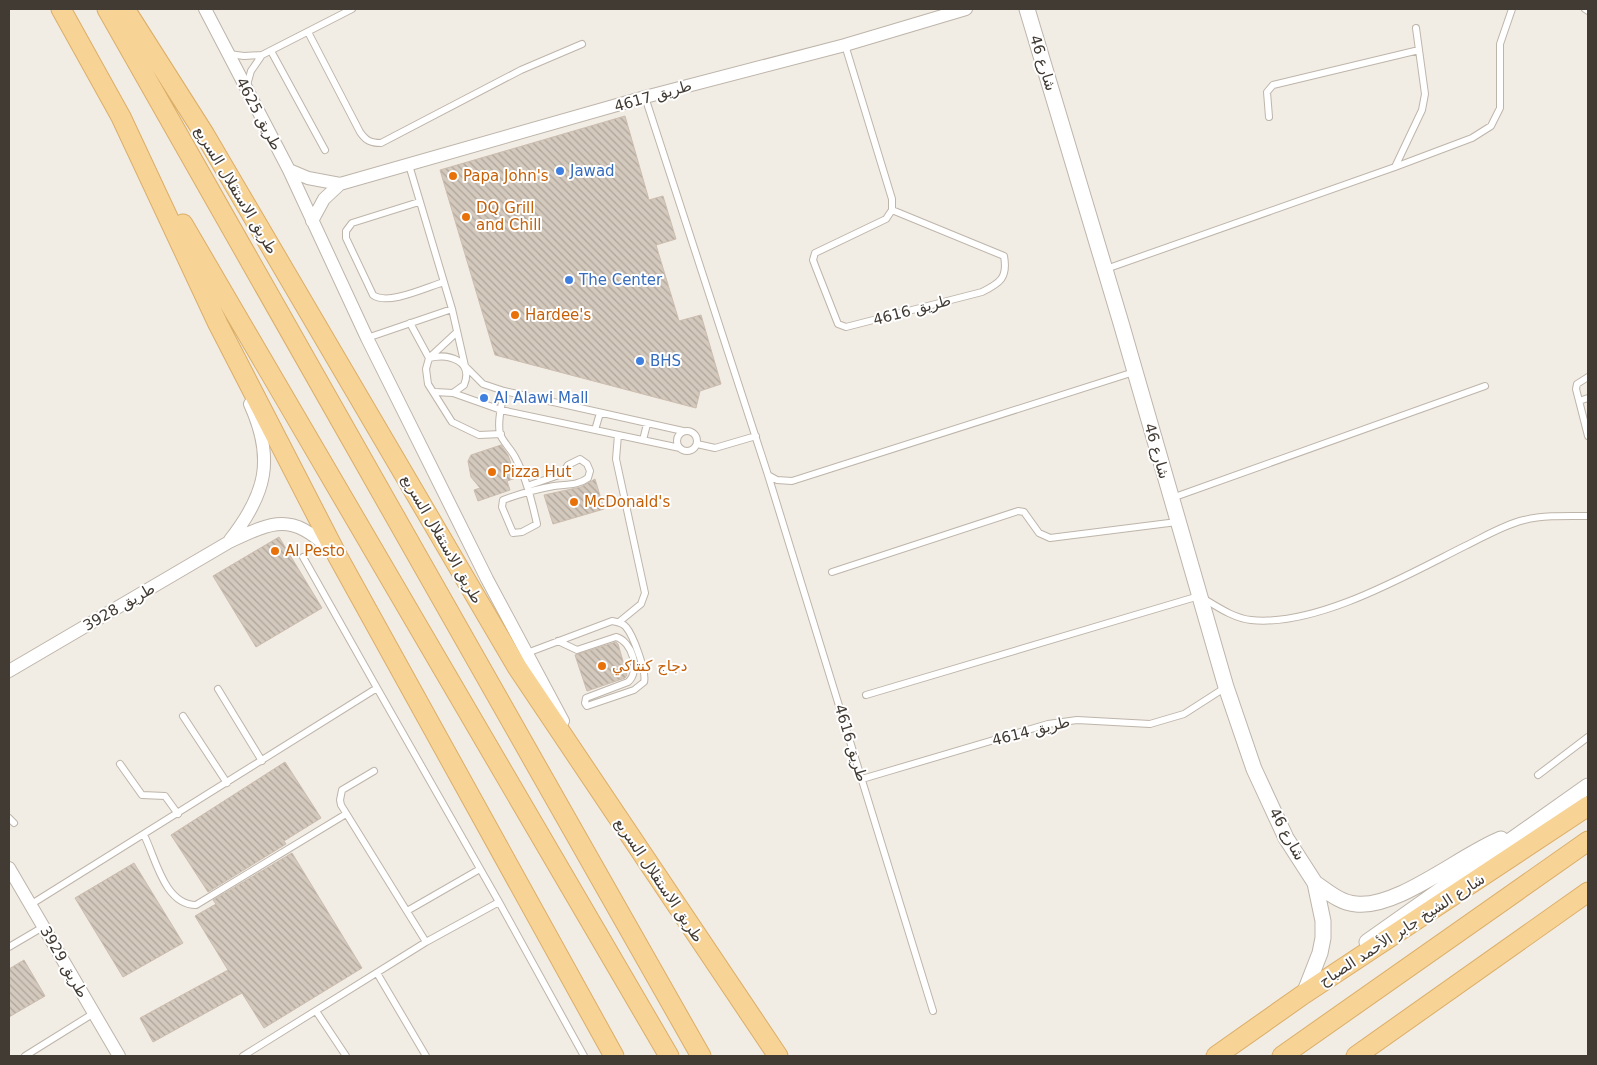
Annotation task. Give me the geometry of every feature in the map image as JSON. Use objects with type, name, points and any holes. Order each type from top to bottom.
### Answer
[{"type":"main road","points":[[61,9],[121,117],[669,1056]]},
{"type":"main road","points":[[107,9],[701,1056]]},
{"type":"main road","name":"طريق الاستقلال السريع","points":[[125,9],[210,144],[517,667],[778,1056]]},
{"type":"main road","points":[[121,117],[218,324],[338,557],[614,1056]]},
{"type":"main road","name":"شارع الشيخ جابر الأحمد الصباح","points":[[1216,1056],[1304,994],[1588,806]]},
{"type":"main road","points":[[1282,1056],[1588,841]]},
{"type":"main road","points":[[1356,1056],[1588,892]]},
{"type":"street","name":"طريق 4625","points":[[205,9],[289,170],[367,338],[482,570],[569,732],[576,756]]},
{"type":"street","name":"طريق 4617","points":[[289,170],[308,178],[340,184],[645,97],[845,45],[966,9]]},
{"type":"street","name":"شارع 46","points":[[1027,9],[1226,688],[1254,769],[1286,838],[1315,883],[1323,922],[1323,938],[1320,953],[1304,994]]},
{"type":"street","points":[[312,221],[318,207],[340,184]]},
{"type":"street","name":"طريق 3928","points":[[218,324],[220,344],[256,419],[265,455],[263,483],[257,501],[246,520],[229,542]]},
{"type":"street","name":"طريق 3928","points":[[9,671],[229,542],[263,526],[289,524],[312,533],[338,557]]},
{"type":"street","points":[[1338,973],[1351,953],[1588,786]]},
{"type":"street","name":"شارع 46","points":[[1315,883],[1337,898],[1355,904],[1391,899],[1478,850],[1524,831]]},
{"type":"street","name":"طريق 3929","points":[[9,868],[119,1056]]},
{"type":"lane","points":[[228,53],[244,56],[262,55],[352,9]]},
{"type":"lane","points":[[1104,269],[1395,167],[1472,138],[1491,126],[1500,108],[1500,44],[1512,9]]},
{"type":"lane","points":[[1395,167],[1422,110],[1425,94],[1416,28]]},
{"type":"lane","points":[[308,32],[360,132],[365,139],[373,143],[381,143],[521,70],[582,44]]},
{"type":"lane","points":[[845,45],[892,199],[892,210]]},
{"type":"lane","points":[[271,50],[325,150]]},
{"type":"lane","points":[[1268,117],[1267,92],[1273,85],[1419,50]]},
{"type":"lane","points":[[246,89],[251,71],[262,55]]},
{"type":"lane","name":"طريق 4616","points":[[645,97],[756,436],[933,1011]]},
{"type":"lane","points":[[408,165],[452,309],[465,366],[467,379],[464,385],[453,393]]},
{"type":"lane","points":[[419,202],[352,223],[346,230],[346,238],[377,298],[391,300],[444,282]]},
{"type":"lane","name":"طريق 4616","points":[[892,210],[1004,256],[1006,269],[999,284],[982,292],[846,328],[841,327],[813,260],[815,253],[886,220],[892,210]]},
{"type":"lane","points":[[367,338],[452,309]]},
{"type":"lane","points":[[410,323],[429,358]]},
{"type":"lane","points":[[457,332],[429,358],[426,379],[444,411],[458,426],[479,435],[500,434]]},
{"type":"lane","points":[[429,358],[445,356],[459,361],[483,384],[504,391],[647,424],[690,431],[695,435],[697,444]]},
{"type":"lane","points":[[768,475],[777,480],[792,481],[1134,372]]},
{"type":"lane","points":[[1588,377],[1577,384],[1576,389],[1588,436]]},
{"type":"lane","points":[[1171,498],[1485,386]]},
{"type":"lane","points":[[504,391],[500,410],[500,434],[514,455],[528,489],[537,524],[514,534],[501,503],[503,500],[528,489],[562,474],[574,460],[580,459],[587,464],[590,471],[588,478],[582,482],[528,489]]},
{"type":"lane","points":[[435,392],[453,393],[500,410],[689,451],[697,444]]},
{"type":"lane","points":[[1579,401],[1588,398]]},
{"type":"lane","points":[[595,430],[600,413]]},
{"type":"lane","points":[[643,440],[647,424]]},
{"type":"lane","points":[[680,448],[678,437],[683,431]]},
{"type":"lane","points":[[618,435],[616,459],[645,593],[641,604],[619,622]]},
{"type":"lane","points":[[697,444],[715,448],[756,436]]},
{"type":"lane","points":[[832,572],[1018,511],[1024,512],[1044,537],[1050,538],[1177,522]]},
{"type":"lane","points":[[866,695],[1199,596],[1230,614],[1250,620],[1278,620],[1317,611],[1380,589],[1522,520],[1555,516],[1588,516]]},
{"type":"lane","points":[[303,557],[584,1056]]},
{"type":"lane","points":[[527,653],[558,641],[612,621],[619,622],[629,632],[646,676],[644,682],[634,690],[589,706],[584,703],[586,698],[628,682],[633,678],[636,666],[626,642],[616,637],[577,650],[558,641]]},
{"type":"lane","points":[[30,905],[377,688]]},
{"type":"lane","name":"طريق 4614","points":[[862,779],[1048,724],[1077,720],[1150,724],[1167,721],[1184,714],[1226,688]]},
{"type":"lane","points":[[218,689],[262,761]]},
{"type":"lane","points":[[183,716],[227,783]]},
{"type":"lane","points":[[1538,775],[1588,737]]},
{"type":"lane","points":[[120,764],[142,795],[165,796],[178,814]]},
{"type":"lane","points":[[374,771],[342,790],[340,800],[346,814],[426,942]]},
{"type":"lane","points":[[144,834],[158,873],[180,901],[196,905],[346,814]]},
{"type":"lane","points":[[407,911],[480,869]]},
{"type":"lane","points":[[243,1056],[426,942],[499,902]]},
{"type":"lane","points":[[9,947],[43,927]]},
{"type":"lane","points":[[377,973],[426,1056]]},
{"type":"lane","points":[[316,1011],[346,1056]]},
{"type":"lane","points":[[25,1056],[94,1013]]},
{"type":"building","name":"The Center","points":[[625,116],[649,200],[663,196],[676,239],[656,245],[679,321],[701,315],[721,384],[700,391],[696,408],[495,355],[440,170]]},
{"type":"building","name":"Pizza Hut","points":[[501,445],[508,455],[516,478],[507,481],[510,490],[478,501],[474,490],[480,488],[471,477],[468,461],[471,455]]},
{"type":"building","name":"McDonald's","points":[[595,479],[604,509],[553,524],[544,495],[581,487]]},
{"type":"building","points":[[279,537],[322,608],[256,647],[213,576]]},
{"type":"building","name":"دجاج كنتاكي","points":[[616,642],[627,675],[625,678],[587,691],[575,655]]},
{"type":"building","points":[[285,762],[321,818],[284,841],[286,844],[208,892],[171,835]]},
{"type":"building","points":[[292,853],[362,968],[264,1028],[242,993],[153,1042],[140,1018],[228,970],[195,916],[216,904],[213,900]]},
{"type":"building","points":[[134,863],[183,943],[123,977],[75,898]]},
{"type":"building","points":[[24,960],[45,996],[9,1017],[9,969]]},
{"type":"place","name":"Jawad","points":[[560,171]]},
{"type":"place","name":"Papa John's","points":[[453,176]]},
{"type":"place","name":"DQ Grill and Chill","points":[[466,217]]},
{"type":"place","name":"The Center","points":[[569,280]]},
{"type":"place","name":"Hardee's","points":[[515,315]]},
{"type":"place","name":"BHS","points":[[640,361]]},
{"type":"place","name":"Al Alawi Mall","points":[[484,398]]},
{"type":"place","name":"Pizza Hut","points":[[492,472]]},
{"type":"place","name":"McDonald's","points":[[574,502]]},
{"type":"place","name":"Al Pesto","points":[[275,551]]},
{"type":"place","name":"دجاج كنتاكي","points":[[602,666]]}]
